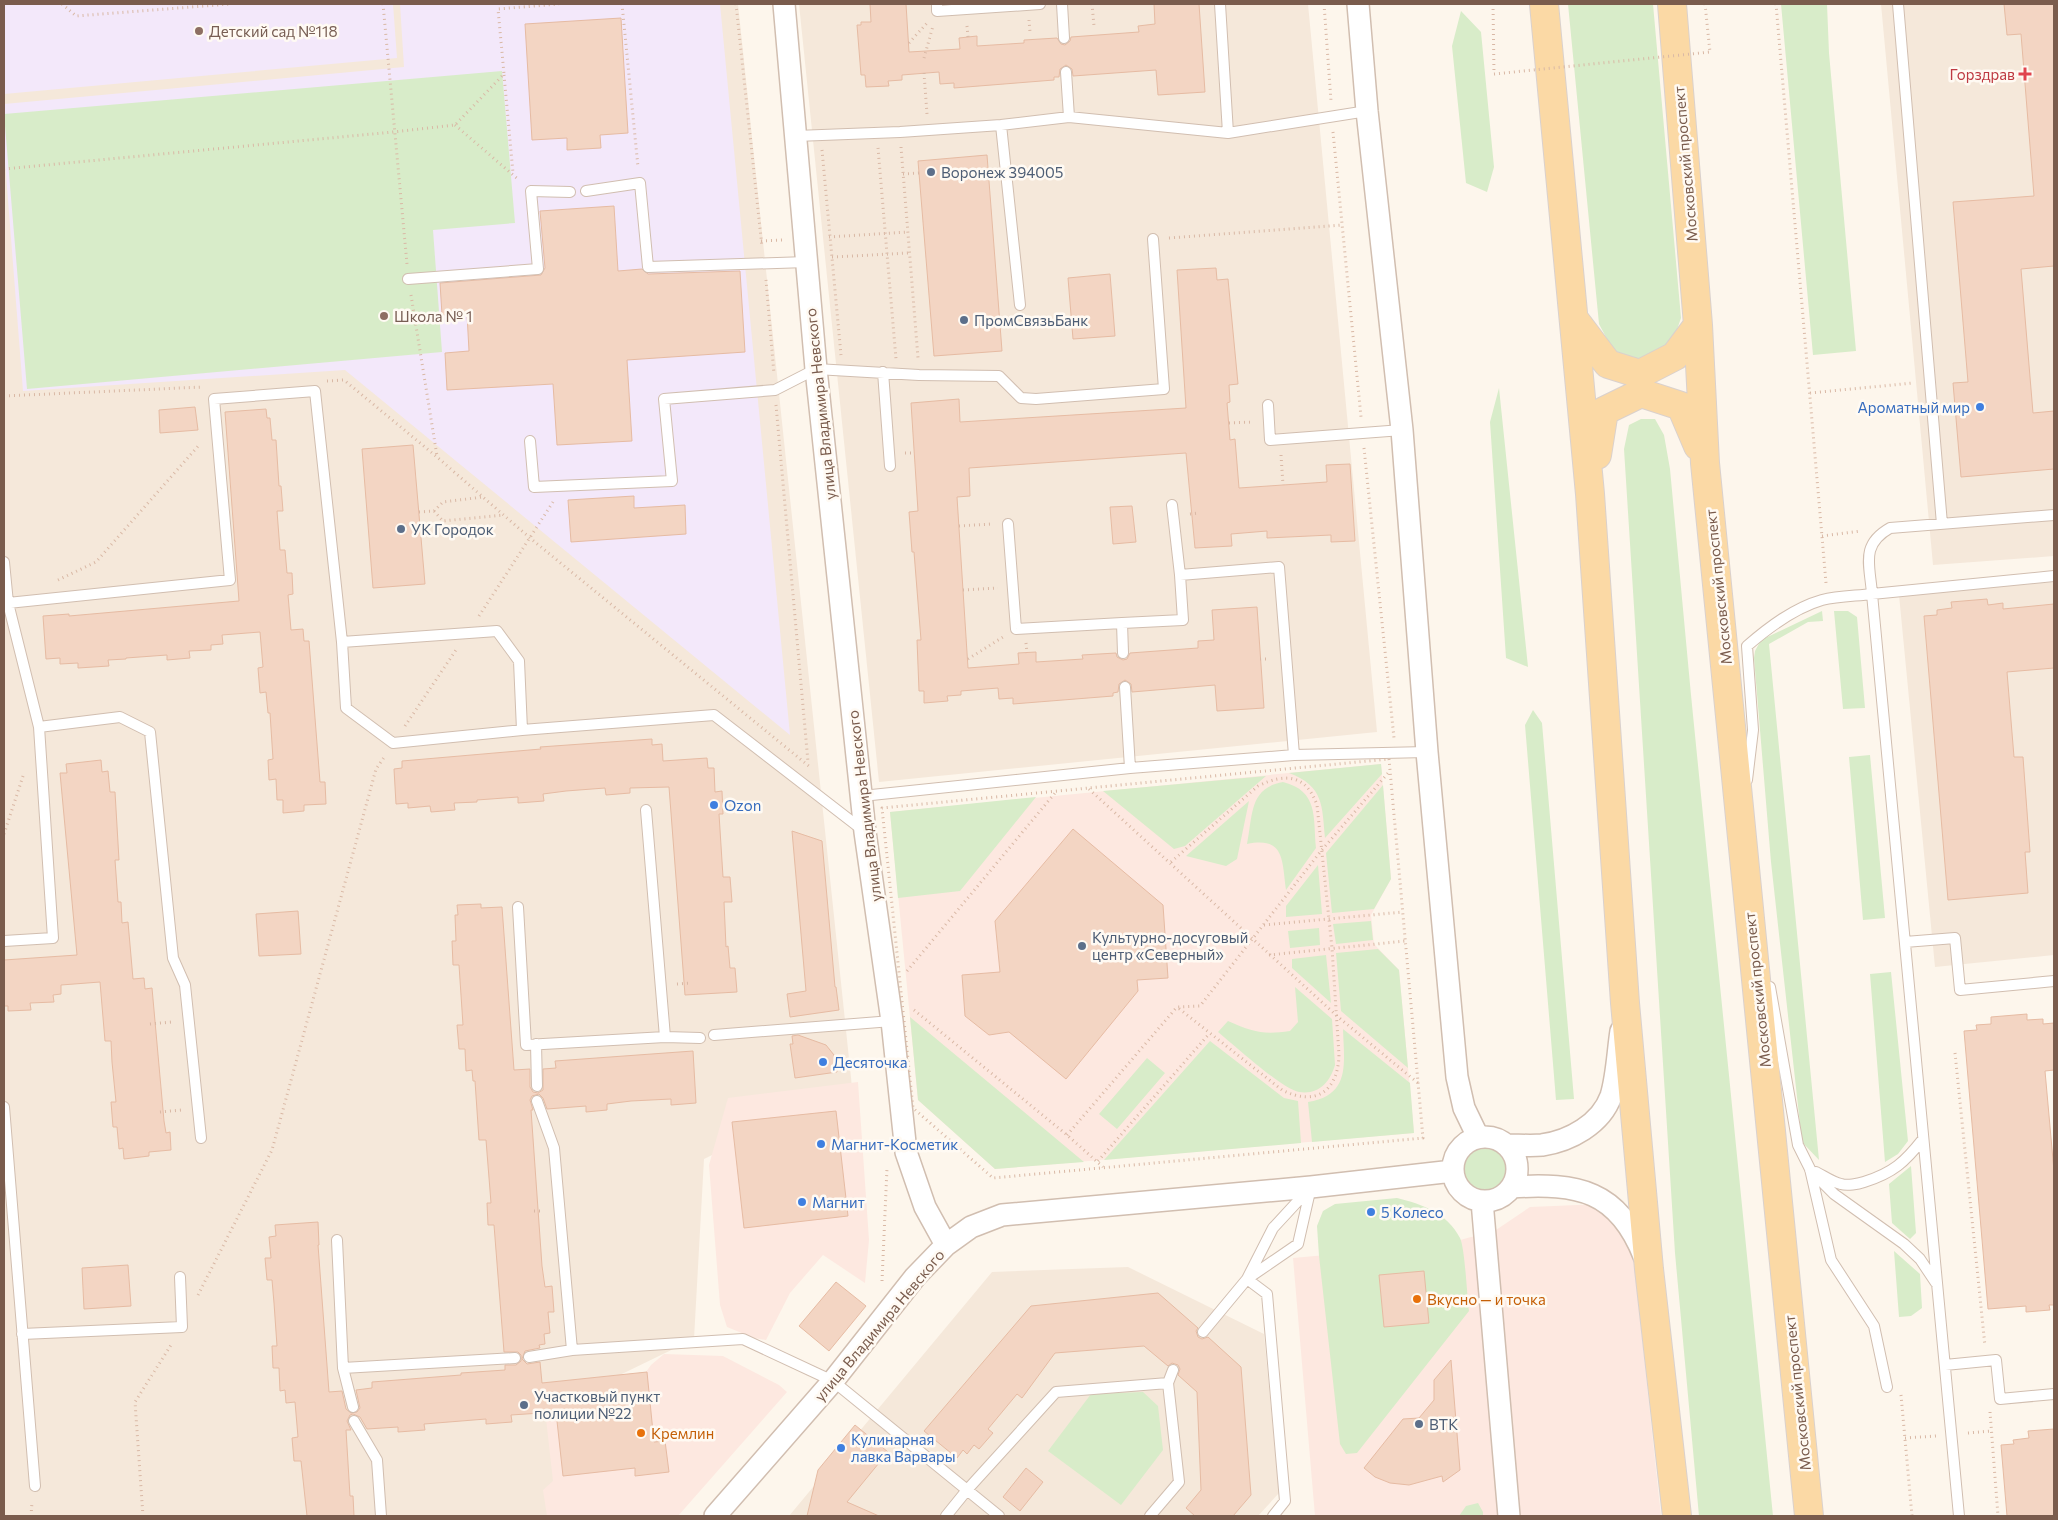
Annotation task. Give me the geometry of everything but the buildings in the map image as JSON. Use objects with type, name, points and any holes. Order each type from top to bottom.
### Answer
[{"type":"main road","name":"Московский проспект","points":[[1544,4],[1590,494],[1625,1003],[1649,1269],[1677,1516]]},
{"type":"main road","name":"Московский проспект","points":[[1672,4],[1698,325],[1706,463],[1809,1516]]},
{"type":"main road","points":[[1574,319],[1608,364],[1640,374],[1675,356],[1698,325]]},
{"type":"main road","name":"Московский проспект","points":[[1590,494],[1604,411],[1641,393],[1681,406],[1706,463]]},
{"type":"street","name":"улица Владимира Невского","points":[[715,1516],[833,1381],[915,1277],[946,1245],[925,1207],[906,1152],[892,1021],[865,832],[816,369],[784,4]]},
{"type":"street","points":[[1358,4],[1367,111],[1402,430],[1427,752],[1457,1076],[1464,1108],[1478,1137]]},
{"type":"street","points":[[1507,1145],[1541,1145],[1558,1141],[1580,1132],[1599,1116],[1611,1095],[1625,1003]]},
{"type":"street","points":[[1478,1137],[1498,1139],[1507,1145],[1516,1161],[1517,1170],[1512,1187],[1500,1197],[1482,1201],[1464,1193],[1454,1179],[1453,1171],[1453,1162],[1461,1146],[1478,1137]]},
{"type":"street","points":[[946,1245],[972,1227],[1002,1214],[1311,1187],[1453,1171]]},
{"type":"street","points":[[1512,1187],[1558,1187],[1599,1198],[1626,1220],[1639,1244],[1649,1269]]},
{"type":"street","points":[[1482,1201],[1509,1516]]},
{"type":"lane","points":[[937,8],[1040,4]]},
{"type":"lane","points":[[1062,4],[1064,38]]},
{"type":"lane","points":[[1220,4],[1228,133]]},
{"type":"lane","points":[[1898,4],[1942,524]]},
{"type":"lane","points":[[1066,72],[1069,117]]},
{"type":"lane","points":[[796,136],[929,130],[1000,125],[1069,117],[1228,133],[1367,111]]},
{"type":"lane","points":[[1000,125],[1020,306]]},
{"type":"lane","points":[[586,192],[640,183],[648,267],[807,262]]},
{"type":"lane","points":[[408,279],[538,269],[531,191],[570,192]]},
{"type":"lane","points":[[530,441],[534,486],[562,487],[672,481],[664,399],[775,390],[816,369],[999,376],[1021,398],[1036,399],[1164,389],[1153,239]]},
{"type":"lane","points":[[884,372],[890,466]]},
{"type":"lane","points":[[8,603],[230,580],[214,399],[315,390],[342,642],[346,708],[393,743],[522,730],[714,715],[865,832]]},
{"type":"lane","points":[[1268,405],[1270,440],[1402,430]]},
{"type":"lane","points":[[1008,524],[1016,629],[1183,620],[1172,505]]},
{"type":"lane","points":[[1959,1516],[1869,555],[1871,544],[1878,535],[1890,528],[2054,515]]},
{"type":"lane","points":[[4,562],[8,603],[39,727],[53,938],[4,941]]},
{"type":"lane","points":[[1180,575],[1279,567],[1294,755]]},
{"type":"lane","points":[[1888,1387],[1874,1326],[1831,1260],[1810,1169],[1798,1145],[1741,829],[1753,730],[1747,646],[1768,628],[1794,612],[1822,600],[2054,576]]},
{"type":"lane","points":[[1122,623],[1123,653]]},
{"type":"lane","points":[[342,642],[497,631],[519,661],[522,730]]},
{"type":"lane","points":[[1125,687],[1130,768]]},
{"type":"lane","points":[[39,727],[120,717],[150,732],[173,958],[185,985],[201,1138]]},
{"type":"lane","points":[[862,796],[1130,768],[1294,755],[1427,752]]},
{"type":"lane","points":[[646,810],[664,1036]]},
{"type":"lane","points":[[518,907],[526,1045],[664,1036],[700,1038]]},
{"type":"lane","points":[[1905,942],[1955,938],[1960,990],[2054,981]]},
{"type":"lane","points":[[714,1035],[892,1021]]},
{"type":"lane","points":[[536,1044],[537,1086]]},
{"type":"lane","points":[[537,1101],[554,1148],[572,1350]]},
{"type":"lane","points":[[4,1107],[35,1486]]},
{"type":"lane","points":[[1810,1169],[1842,1185],[1859,1184],[1881,1177],[1896,1169],[1907,1160],[1923,1139]]},
{"type":"lane","points":[[1810,1169],[1834,1194],[1904,1244],[1920,1259],[1937,1285]]},
{"type":"lane","points":[[1203,1332],[1247,1279],[1273,1228],[1311,1187]]},
{"type":"lane","points":[[1247,1279],[1298,1244],[1311,1187]]},
{"type":"lane","points":[[337,1240],[343,1368],[352,1407]]},
{"type":"lane","points":[[22,1334],[182,1327],[180,1277]]},
{"type":"lane","points":[[1247,1279],[1267,1294],[1285,1501],[1273,1516]]},
{"type":"lane","points":[[528,1357],[572,1350],[743,1339],[833,1381],[999,1516]]},
{"type":"lane","points":[[343,1368],[515,1358]]},
{"type":"lane","points":[[1944,1365],[1996,1360],[2000,1399],[2054,1394]]},
{"type":"lane","points":[[1150,1516],[1179,1482],[1168,1384],[1173,1370]]},
{"type":"lane","points":[[946,1516],[967,1490],[1056,1392],[1168,1384]]},
{"type":"lane","points":[[354,1421],[377,1460],[381,1516]]},
{"type":"path","points":[[62,4],[76,16],[230,4]]},
{"type":"path","points":[[383,4],[393,132],[408,279],[437,457]]},
{"type":"path","points":[[513,174],[498,9],[559,4]]},
{"type":"path","points":[[622,4],[640,183]]},
{"type":"path","points":[[1092,4],[1094,26]]},
{"type":"path","points":[[1324,4],[1342,225],[1395,754]]},
{"type":"path","points":[[1493,4],[1494,74],[1710,52],[1705,4]]},
{"type":"path","points":[[1776,4],[1826,577]]},
{"type":"path","points":[[909,43],[937,8]]},
{"type":"path","points":[[924,58],[937,8]]},
{"type":"path","points":[[924,73],[929,130]]},
{"type":"path","points":[[4,169],[393,132],[455,124],[504,74]]},
{"type":"path","points":[[455,124],[531,191]]},
{"type":"path","points":[[900,132],[919,374]]},
{"type":"path","points":[[876,133],[897,373]]},
{"type":"path","points":[[821,135],[843,370]]},
{"type":"path","points":[[903,174],[919,173]]},
{"type":"path","points":[[1153,239],[1342,225]]},
{"type":"path","points":[[762,241],[908,232]]},
{"type":"path","points":[[832,257],[909,253]]},
{"type":"path","points":[[325,381],[344,380],[504,515],[808,763],[812,770]]},
{"type":"path","points":[[1810,393],[1930,382]]},
{"type":"path","points":[[4,396],[208,386]]},
{"type":"path","points":[[1229,423],[1269,422]]},
{"type":"path","points":[[52,583],[96,562],[200,445],[203,436]]},
{"type":"path","points":[[1280,439],[1283,485]]},
{"type":"path","points":[[419,512],[434,511],[443,502],[483,497]]},
{"type":"path","points":[[434,511],[443,521],[504,515]]},
{"type":"path","points":[[959,526],[1008,524]]},
{"type":"path","points":[[1822,536],[1890,528]]},
{"type":"path","points":[[963,590],[1013,587]]},
{"type":"path","points":[[968,658],[1016,629]]},
{"type":"path","points":[[1389,759],[1389,771],[1423,1138],[993,1178],[913,1108],[882,808],[1389,759]]},
{"type":"path","points":[[143,1516],[135,1402],[182,1327],[272,1150],[376,769]]},
{"type":"path","points":[[1067,1135],[1176,1008],[1200,1006],[1321,851],[1389,771]]},
{"type":"path","points":[[4,834],[24,772]]},
{"type":"path","points":[[1171,862],[1258,786],[1272,779],[1287,778],[1301,782],[1312,790],[1317,805],[1332,948],[1339,1055],[1339,1069],[1336,1077],[1322,1094],[1307,1097],[1295,1096],[1282,1090],[1176,1008]]},
{"type":"path","points":[[1088,787],[1336,1016],[1418,1084]]},
{"type":"path","points":[[900,979],[1057,790]]},
{"type":"path","points":[[1264,925],[1402,912]]},
{"type":"path","points":[[1269,955],[1405,941]]},
{"type":"path","points":[[902,1000],[1067,1135],[1098,1161],[1103,1168]]},
{"type":"path","points":[[150,1024],[188,1021]]},
{"type":"path","points":[[1098,1161],[1209,1034]]},
{"type":"path","points":[[1955,1053],[1986,1361]]},
{"type":"path","points":[[160,1112],[198,1109]]},
{"type":"path","points":[[882,1283],[887,1164]]},
{"type":"path","points":[[1900,1391],[1912,1516]]},
{"type":"path","points":[[1990,1405],[1998,1516]]},
{"type":"path","points":[[25,1516],[30,1515]]},
{"type":"shaded area","points":[[4,4],[738,4],[852,1087],[704,1159],[694,1339],[556,1406],[562,1516],[4,1516]]},
{"type":"shaded area","name":"Детский сад №118","points":[[4,4],[393,4],[397,58],[4,94]]},
{"type":"shaded area","name":"Школа № 1","points":[[400,4],[720,4],[790,735],[345,370],[23,391],[4,149],[4,104],[404,67]]},
{"type":"shaded area","points":[[799,4],[1308,4],[1377,732],[879,782]]},
{"type":"shaded area","points":[[1881,4],[2054,4],[2054,556],[1933,565]]},
{"type":"shaded area","points":[[2054,582],[2054,955],[1935,967],[1899,595]]},
{"type":"shaded area","points":[[1381,764],[1391,879],[1371,915],[1374,944],[1399,970],[1414,1133],[995,1169],[918,1100],[890,812]]},
{"type":"shaded area","points":[[858,1082],[869,1240],[865,1283],[823,1255],[790,1293],[766,1340],[754,1338],[727,1327],[720,1305],[709,1165],[728,1098]]},
{"type":"shaded area","points":[[1601,1204],[1631,1235],[1661,1516],[1315,1516],[1293,1258],[1446,1244],[1496,1230],[1530,1207]]},
{"type":"shaded area","points":[[1128,1267],[1264,1334],[1279,1493],[1258,1516],[789,1516],[992,1272]]},
{"type":"shaded area","points":[[664,1354],[723,1356],[779,1385],[787,1392],[678,1516],[547,1516],[543,1490],[553,1481],[542,1383],[646,1372]]},
{"type":"green space","points":[[1568,4],[1653,4],[1681,318],[1671,347],[1643,361],[1614,352],[1599,324]]},
{"type":"green space","points":[[1781,4],[1827,4],[1829,53],[1856,351],[1813,355]]},
{"type":"green space","points":[[1461,11],[1481,32],[1494,167],[1487,192],[1466,183],[1452,46]]},
{"type":"green space","points":[[502,71],[515,223],[433,230],[442,352],[27,389],[4,114]]},
{"type":"green space","points":[[1499,388],[1528,667],[1506,658],[1490,422]]},
{"type":"green space","points":[[1641,419],[1655,419],[1664,435],[1670,469],[1773,1516],[1699,1516],[1675,1253],[1624,449],[1629,425]]},
{"type":"green space","points":[[1822,611],[1823,621],[1808,622],[1769,644],[1819,1160],[1802,1142],[1771,862],[1754,658],[1755,651],[1761,640]]},
{"type":"green space","points":[[1834,611],[1848,611],[1857,617],[1865,708],[1843,709]]},
{"type":"green space","points":[[1533,710],[1542,723],[1574,1099],[1556,1100],[1525,725]]},
{"type":"green space","points":[[1870,755],[1885,918],[1863,920],[1849,757]]},
{"type":"green space","points":[[1381,764],[1382,774],[1325,838],[1322,807],[1319,798],[1309,784],[1289,773]]},
{"type":"green space","points":[[1266,776],[1185,846],[1174,849],[1103,791]]},
{"type":"green space","points":[[1283,782],[1295,786],[1303,792],[1312,807],[1316,848],[1286,890],[1282,861],[1275,847],[1259,842],[1247,844],[1254,804],[1258,797],[1272,785]]},
{"type":"green space","points":[[1383,785],[1391,879],[1374,909],[1332,913],[1326,853]]},
{"type":"green space","points":[[1036,797],[960,891],[898,898],[890,812]]},
{"type":"green space","points":[[1249,801],[1237,859],[1226,866],[1186,856]]},
{"type":"green space","points":[[1318,865],[1322,914],[1286,917],[1286,906]]},
{"type":"green space","points":[[1371,921],[1373,940],[1336,944],[1333,924]]},
{"type":"green space","points":[[1319,928],[1320,945],[1290,948],[1288,931]]},
{"type":"green space","points":[[1378,949],[1399,970],[1408,1068],[1341,1011],[1336,953]]},
{"type":"green space","points":[[1326,955],[1331,1003],[1292,968],[1292,959]]},
{"type":"green space","points":[[1891,972],[1908,1141],[1898,1154],[1885,1162],[1870,974]]},
{"type":"green space","points":[[1295,987],[1332,1019],[1335,1065],[1333,1071],[1323,1086],[1306,1092],[1299,1092],[1281,1083],[1218,1032],[1228,1021],[1258,1032],[1290,1031],[1298,1022]]},
{"type":"green space","points":[[910,1017],[1084,1162],[995,1169],[918,1100]]},
{"type":"green space","points":[[1343,1029],[1410,1083],[1414,1133],[1312,1142],[1308,1102],[1322,1098],[1332,1092],[1338,1085],[1344,1065]]},
{"type":"green space","points":[[1210,1041],[1284,1098],[1298,1101],[1301,1143],[1104,1160]]},
{"type":"green space","points":[[1147,1058],[1165,1073],[1117,1129],[1099,1114]]},
{"type":"green space","points":[[1484,1144],[1493,1146],[1501,1151],[1506,1159],[1508,1168],[1506,1177],[1501,1185],[1493,1190],[1484,1192],[1475,1190],[1467,1185],[1462,1177],[1460,1168],[1462,1159],[1467,1151],[1475,1146]]},
{"type":"green space","points":[[1911,1166],[1916,1233],[1910,1239],[1892,1223],[1889,1184]]},
{"type":"green space","points":[[1397,1198],[1416,1203],[1433,1211],[1455,1229],[1462,1243],[1469,1311],[1357,1453],[1346,1454],[1340,1444],[1317,1226],[1323,1211],[1335,1204]]},
{"type":"green space","points":[[1894,1251],[1920,1274],[1922,1308],[1911,1316],[1899,1317]]},
{"type":"green space","points":[[1143,1392],[1158,1406],[1163,1450],[1121,1505],[1048,1451],[1091,1394]]},
{"type":"green space","points":[[1478,1503],[1483,1516],[1459,1516],[1466,1506]]},
{"type":"place","name":"Детский сад №118","points":[[199,31]]},
{"type":"place","name":"Горздрав","points":[[2025,74]]},
{"type":"place","name":"Воронеж 394005","points":[[931,172]]},
{"type":"place","name":"Школа № 1","points":[[384,316]]},
{"type":"place","name":"ПромСвязьБанк","points":[[964,320]]},
{"type":"place","name":"Ароматный мир","points":[[1980,407]]},
{"type":"place","name":"УК Городок","points":[[401,529]]},
{"type":"place","name":"Ozon","points":[[714,805]]},
{"type":"place","name":"Культурно-досуговый центр «Северный»","points":[[1082,946]]},
{"type":"place","name":"Десяточка","points":[[823,1062]]},
{"type":"place","name":"Магнит-Косметик","points":[[821,1144]]},
{"type":"place","name":"Магнит","points":[[802,1202]]},
{"type":"place","name":"5 Колесо","points":[[1371,1212]]},
{"type":"place","name":"Вкусно — и точка","points":[[1417,1299]]},
{"type":"place","name":"Участковый пункт полиции №22","points":[[524,1405]]},
{"type":"place","name":"ВТК","points":[[1419,1424]]},
{"type":"place","name":"Кремлин","points":[[641,1433]]},
{"type":"place","name":"Кулинарная лавка Варвары","points":[[841,1448]]}]
